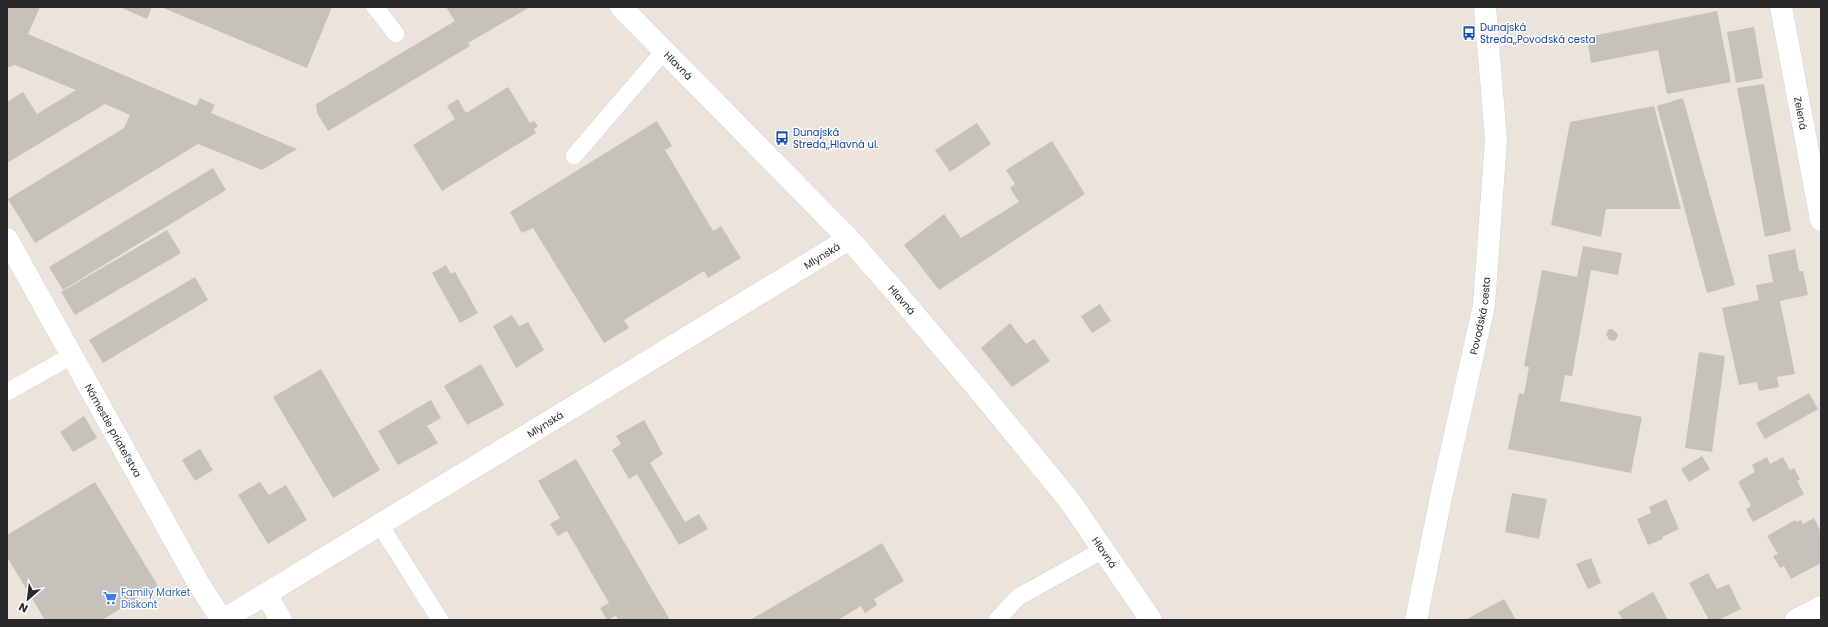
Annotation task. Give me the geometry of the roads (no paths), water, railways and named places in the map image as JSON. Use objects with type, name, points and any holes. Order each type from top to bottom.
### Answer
[{"type":"street","name":"Hlavná","points":[[621,7],[849,239],[988,401],[1069,500],[1151,620]]},
{"type":"street","name":"Povodská cesta","points":[[1416,620],[1441,497],[1484,305],[1496,140],[1485,7]]},
{"type":"street","name":"Zelená","points":[[1781,7],[1821,220]]},
{"type":"street","name":"Námestie priateľstva","points":[[7,239],[200,586],[223,620],[266,594]]},
{"type":"street","name":"Mlynská","points":[[266,594],[849,239]]},
{"type":"street","points":[[266,594],[281,620]]},
{"type":"street","points":[[1796,620],[1821,607]]},
{"type":"lane","points":[[375,7],[396,34]]},
{"type":"lane","points":[[574,156],[664,51]]},
{"type":"lane","points":[[7,392],[71,356]]},
{"type":"lane","points":[[380,525],[440,620]]},
{"type":"lane","points":[[997,620],[1018,597],[1103,550]]},
{"type":"place","name":"Dunajská Streda,,Povodská cesta","points":[[1469,33]]},
{"type":"place","name":"Dunajská Streda,,Hlavná ul.","points":[[782,138]]},
{"type":"place","name":"Family Market Diskont","points":[[110,598]]}]
